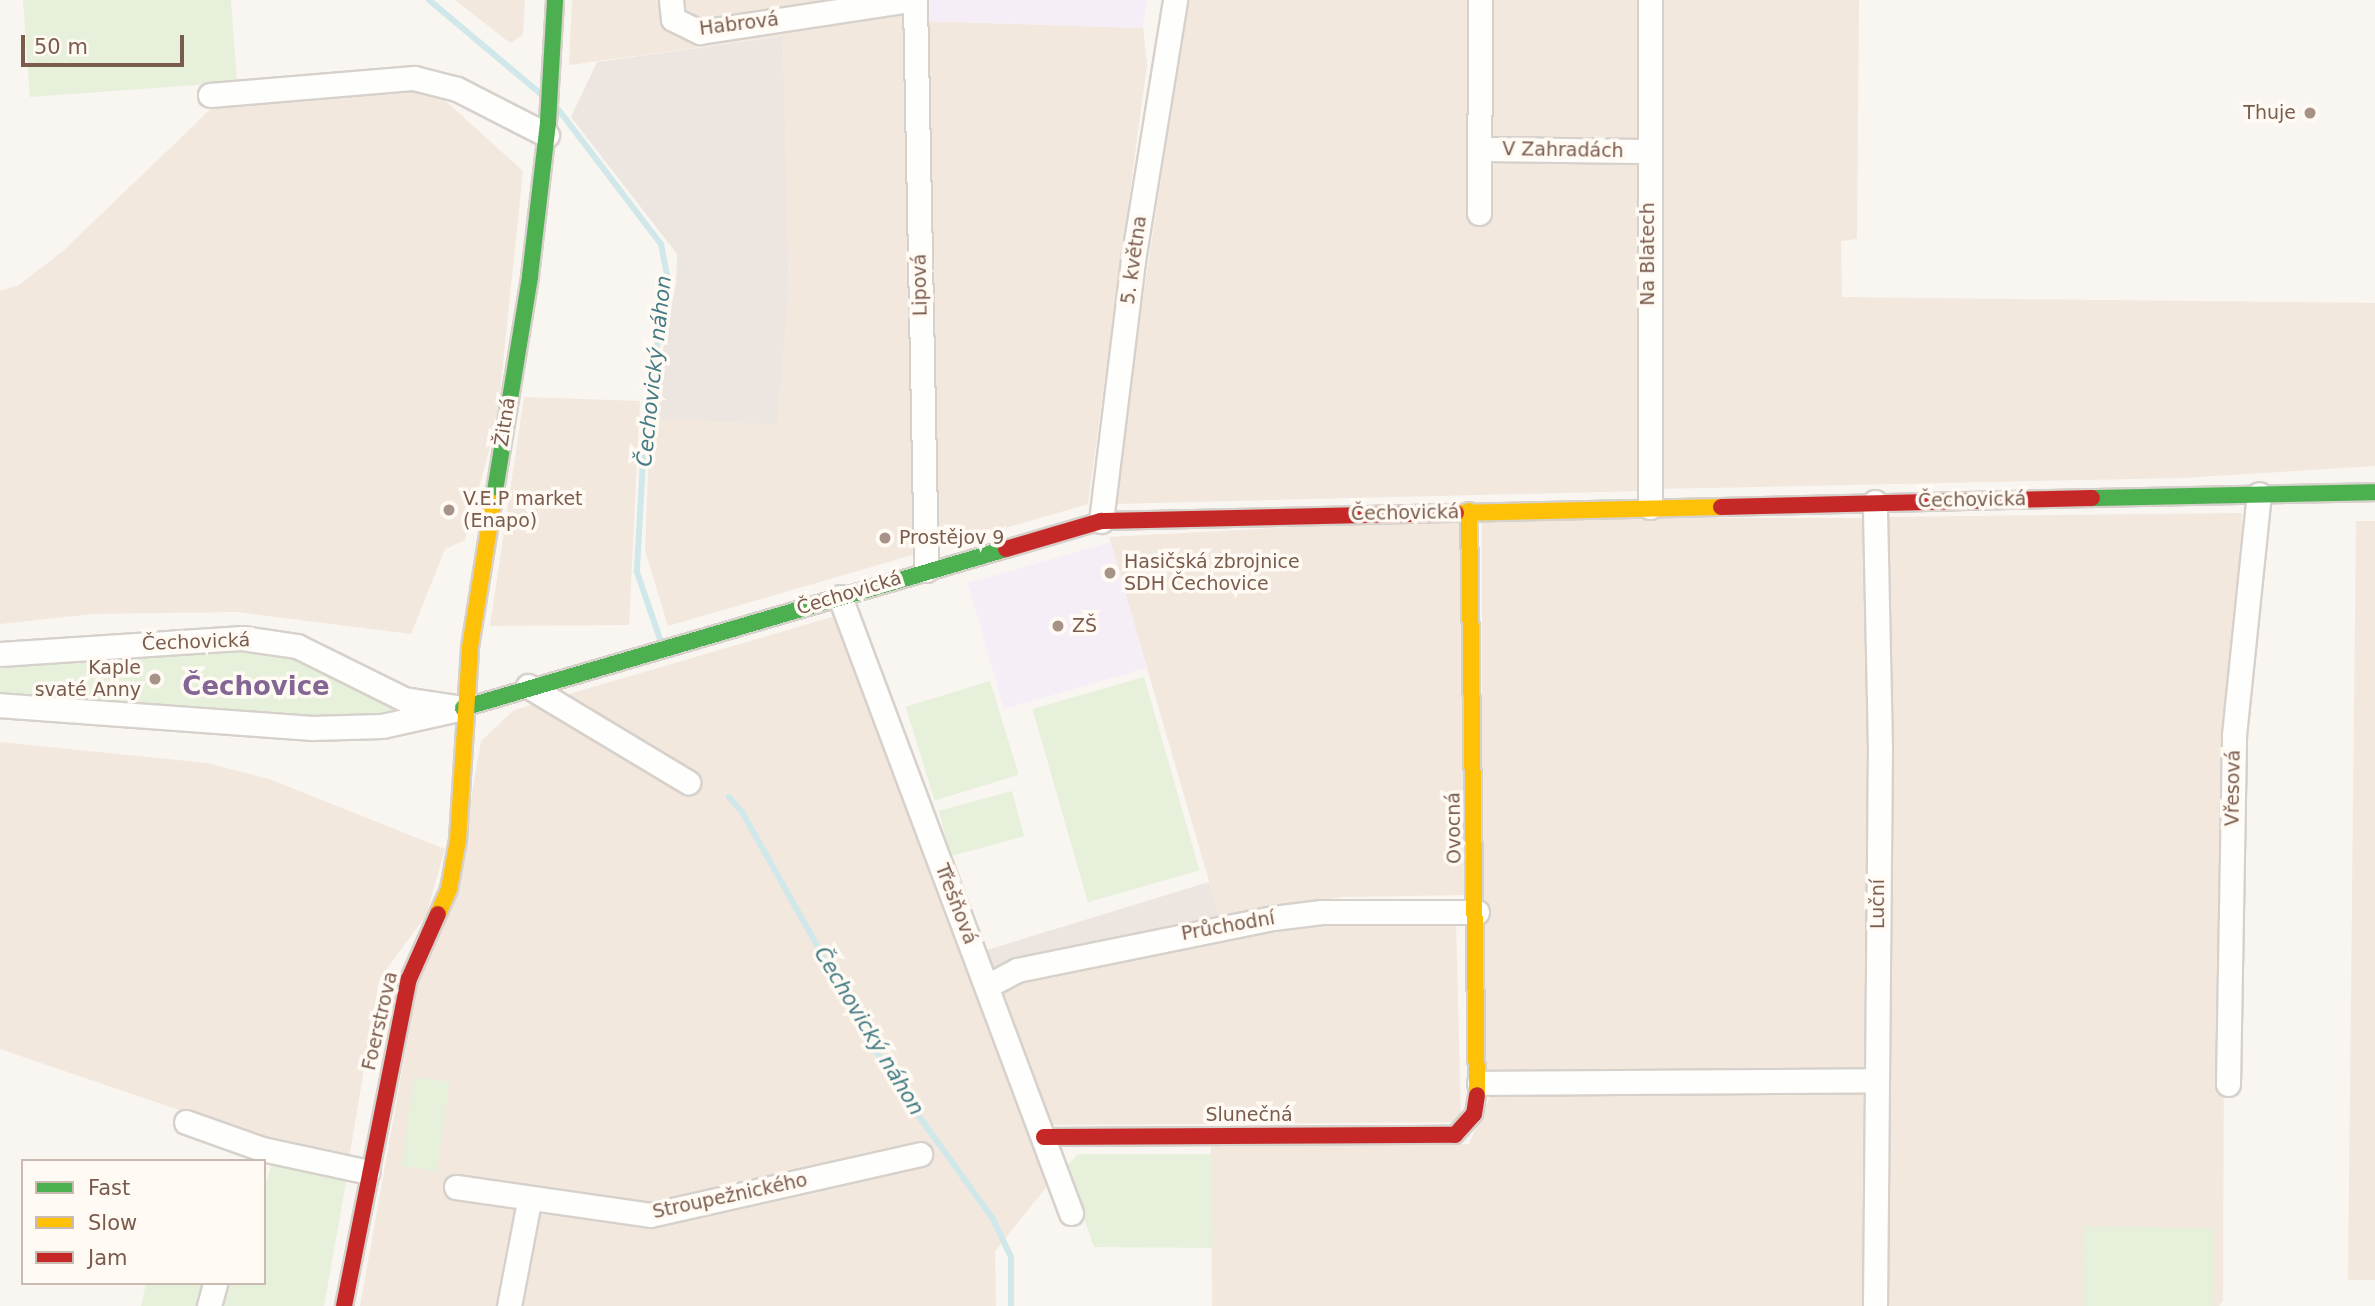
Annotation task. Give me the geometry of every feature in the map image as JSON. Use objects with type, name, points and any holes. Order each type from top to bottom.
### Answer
[{"type":"street","name":"Žitná","points":[[463,708],[475,608],[530,276],[551,88],[555,0]]},
{"type":"street","name":"Habrová","points":[[671,0],[673,19],[700,32],[912,0]]},
{"type":"street","name":"Lipová","points":[[912,0],[926,570]]},
{"type":"street","name":"5. května","points":[[1101,522],[1133,260],[1175,0]]},
{"type":"street","name":"V Zahradách","points":[[1479,214],[1480,0]]},
{"type":"street","name":"Na Blatech","points":[[1650,0],[1650,507]]},
{"type":"street","points":[[210,95],[414,78],[457,89],[547,129]]},
{"type":"street","name":"V Zahradách","points":[[1479,149],[1648,151]]},
{"type":"street","name":"Čechovická","points":[[0,705],[311,728],[382,726],[463,708],[528,686],[1101,522],[1469,511],[2375,492]]},
{"type":"street","name":"Vřesová","points":[[2228,1084],[2234,735],[2259,494]]},
{"type":"street","name":"Luční","points":[[1875,502],[1880,749],[1875,1306]]},
{"type":"street","name":"Ovocná","points":[[1455,1135],[1474,1114],[1479,1083],[1469,511]]},
{"type":"street","name":"Třešňová","points":[[839,597],[1072,1213]]},
{"type":"street","name":"Čechovická","points":[[0,654],[243,638],[297,646],[404,699],[463,708]]},
{"type":"street","points":[[528,686],[688,782]]},
{"type":"street","name":"Foerstrova","points":[[344,1306],[368,1172],[409,979],[434,928],[454,866],[463,708]]},
{"type":"street","name":"Průchodní","points":[[987,986],[1017,970],[1273,918],[1322,912],[1477,912]]},
{"type":"street","points":[[1479,1083],[1877,1080]]},
{"type":"street","points":[[186,1122],[262,1149],[368,1172]]},
{"type":"street","name":"Slunečná","points":[[1044,1138],[1455,1135]]},
{"type":"street","name":"Stroupežnického","points":[[456,1187],[529,1200],[650,1215],[920,1154]]},
{"type":"street","points":[[509,1306],[529,1200]]},
{"type":"street","points":[[209,1306],[214,1285]]},
{"type":"shaded area","points":[[455,0],[525,0],[523,35],[510,43]]},
{"type":"shaded area","points":[[572,0],[924,0],[925,21],[1143,28],[1147,65],[1088,504],[668,626],[645,550],[650,418],[777,424],[789,293],[783,36],[569,65]]},
{"type":"shaded area","points":[[924,0],[1147,0],[1143,28],[925,21]]},
{"type":"shaded area","points":[[1188,0],[1641,0],[1641,491],[1112,504]]},
{"type":"shaded area","points":[[1663,0],[1859,0],[1857,239],[1841,241],[1842,297],[2375,303],[2375,466],[2181,478],[1656,489]]},
{"type":"shaded area","points":[[783,36],[789,293],[777,425],[650,418],[676,283],[677,254],[571,117],[597,62]]},
{"type":"shaded area","points":[[414,90],[439,95],[523,171],[497,421],[465,540],[445,549],[411,634],[237,612],[93,614],[0,624],[0,291],[19,285],[63,251],[217,103]]},
{"type":"shaded area","points":[[524,397],[640,401],[629,625],[490,626]]},
{"type":"shaded area","points":[[2242,513],[2240,603],[2225,701],[2223,1301],[2219,1306],[1885,1306],[1887,517]]},
{"type":"shaded area","points":[[1460,518],[1464,895],[1341,897],[1220,919],[1109,537]]},
{"type":"shaded area","points":[[1482,518],[1867,518],[1867,1073],[1482,1073]]},
{"type":"shaded area","points":[[2356,521],[2375,521],[2375,1280],[2348,1280]]},
{"type":"shaded area","name":"ZŠ","points":[[1111,542],[1147,668],[1004,709],[968,583]]},
{"type":"shaded area","points":[[839,615],[1048,1185],[995,1251],[996,1306],[360,1306],[417,987],[471,799],[481,741],[514,710]]},
{"type":"shaded area","points":[[0,742],[207,763],[269,779],[445,849],[426,915],[379,980],[349,1159],[276,1143],[0,1049]]},
{"type":"shaded area","points":[[1209,882],[1220,919],[992,989],[980,952]]},
{"type":"shaded area","points":[[1456,921],[1461,1122],[1052,1125],[1001,997],[1010,981],[1287,924]]},
{"type":"shaded area","points":[[1865,1088],[1864,1306],[1212,1306],[1211,1146],[1469,1144],[1492,1092]]},
{"type":"green space","points":[[23,0],[231,0],[237,82],[30,97]]},
{"type":"green space","points":[[242,638],[404,699],[406,722],[0,705],[0,654]]},
{"type":"green space","points":[[1144,677],[1199,870],[1088,902],[1032,709]]},
{"type":"green space","points":[[990,681],[1019,775],[934,800],[906,707]]},
{"type":"green space","points":[[1012,791],[1024,836],[951,856],[939,811]]},
{"type":"green space","points":[[414,1077],[450,1082],[437,1171],[401,1166]]},
{"type":"green space","points":[[1078,1154],[1211,1154],[1213,1248],[1094,1247],[1066,1167]]},
{"type":"green space","points":[[273,1159],[347,1177],[324,1306],[217,1306],[222,1285],[266,1285],[266,1184]]},
{"type":"green space","points":[[2084,1226],[2214,1228],[2213,1306],[2083,1306]]},
{"type":"green space","points":[[146,1285],[206,1285],[201,1306],[141,1306]]},
{"type":"waterway","name":"Čechovický náhon","points":[[429,0],[540,93]]},
{"type":"waterway","name":"Čechovický náhon","points":[[558,109],[661,244],[668,279],[645,422],[637,572],[661,642]]},
{"type":"waterway","name":"Čechovický náhon","points":[[729,797],[742,812],[895,1083],[993,1219],[1011,1257],[1011,1306]]},
{"type":"traffic: fast","points":[[493,503],[530,276],[548,122],[555,0]]},
{"type":"traffic: fast","points":[[2092,498],[2375,492]]},
{"type":"traffic: fast","points":[[463,708],[1006,549]]},
{"type":"traffic: slow","points":[[438,914],[449,889],[458,840],[470,647],[493,503]]},
{"type":"traffic: slow","points":[[1456,513],[1721,507]]},
{"type":"traffic: slow","points":[[1469,511],[1477,1095]]},
{"type":"traffic: jam","points":[[1721,507],[2092,498]]},
{"type":"traffic: jam","points":[[1006,549],[1101,521],[1456,513]]},
{"type":"traffic: jam","points":[[344,1306],[409,979],[438,914]]},
{"type":"traffic: jam","points":[[1044,1137],[1455,1135],[1474,1114],[1477,1095]]},
{"type":"place","name":"Thuje","points":[[2310,113]]},
{"type":"place","name":"V.E.P market (Enapo)","points":[[449,510]]},
{"type":"place","name":"Prostějov 9","points":[[885,538]]},
{"type":"place","name":"Hasičská zbrojnice SDH Čechovice","points":[[1110,573]]},
{"type":"place","name":"ZŠ","points":[[1058,626]]},
{"type":"place","name":"Kaple svaté Anny","points":[[155,679]]},
{"type":"district","name":"Čechovice","points":[[256,687]]}]
